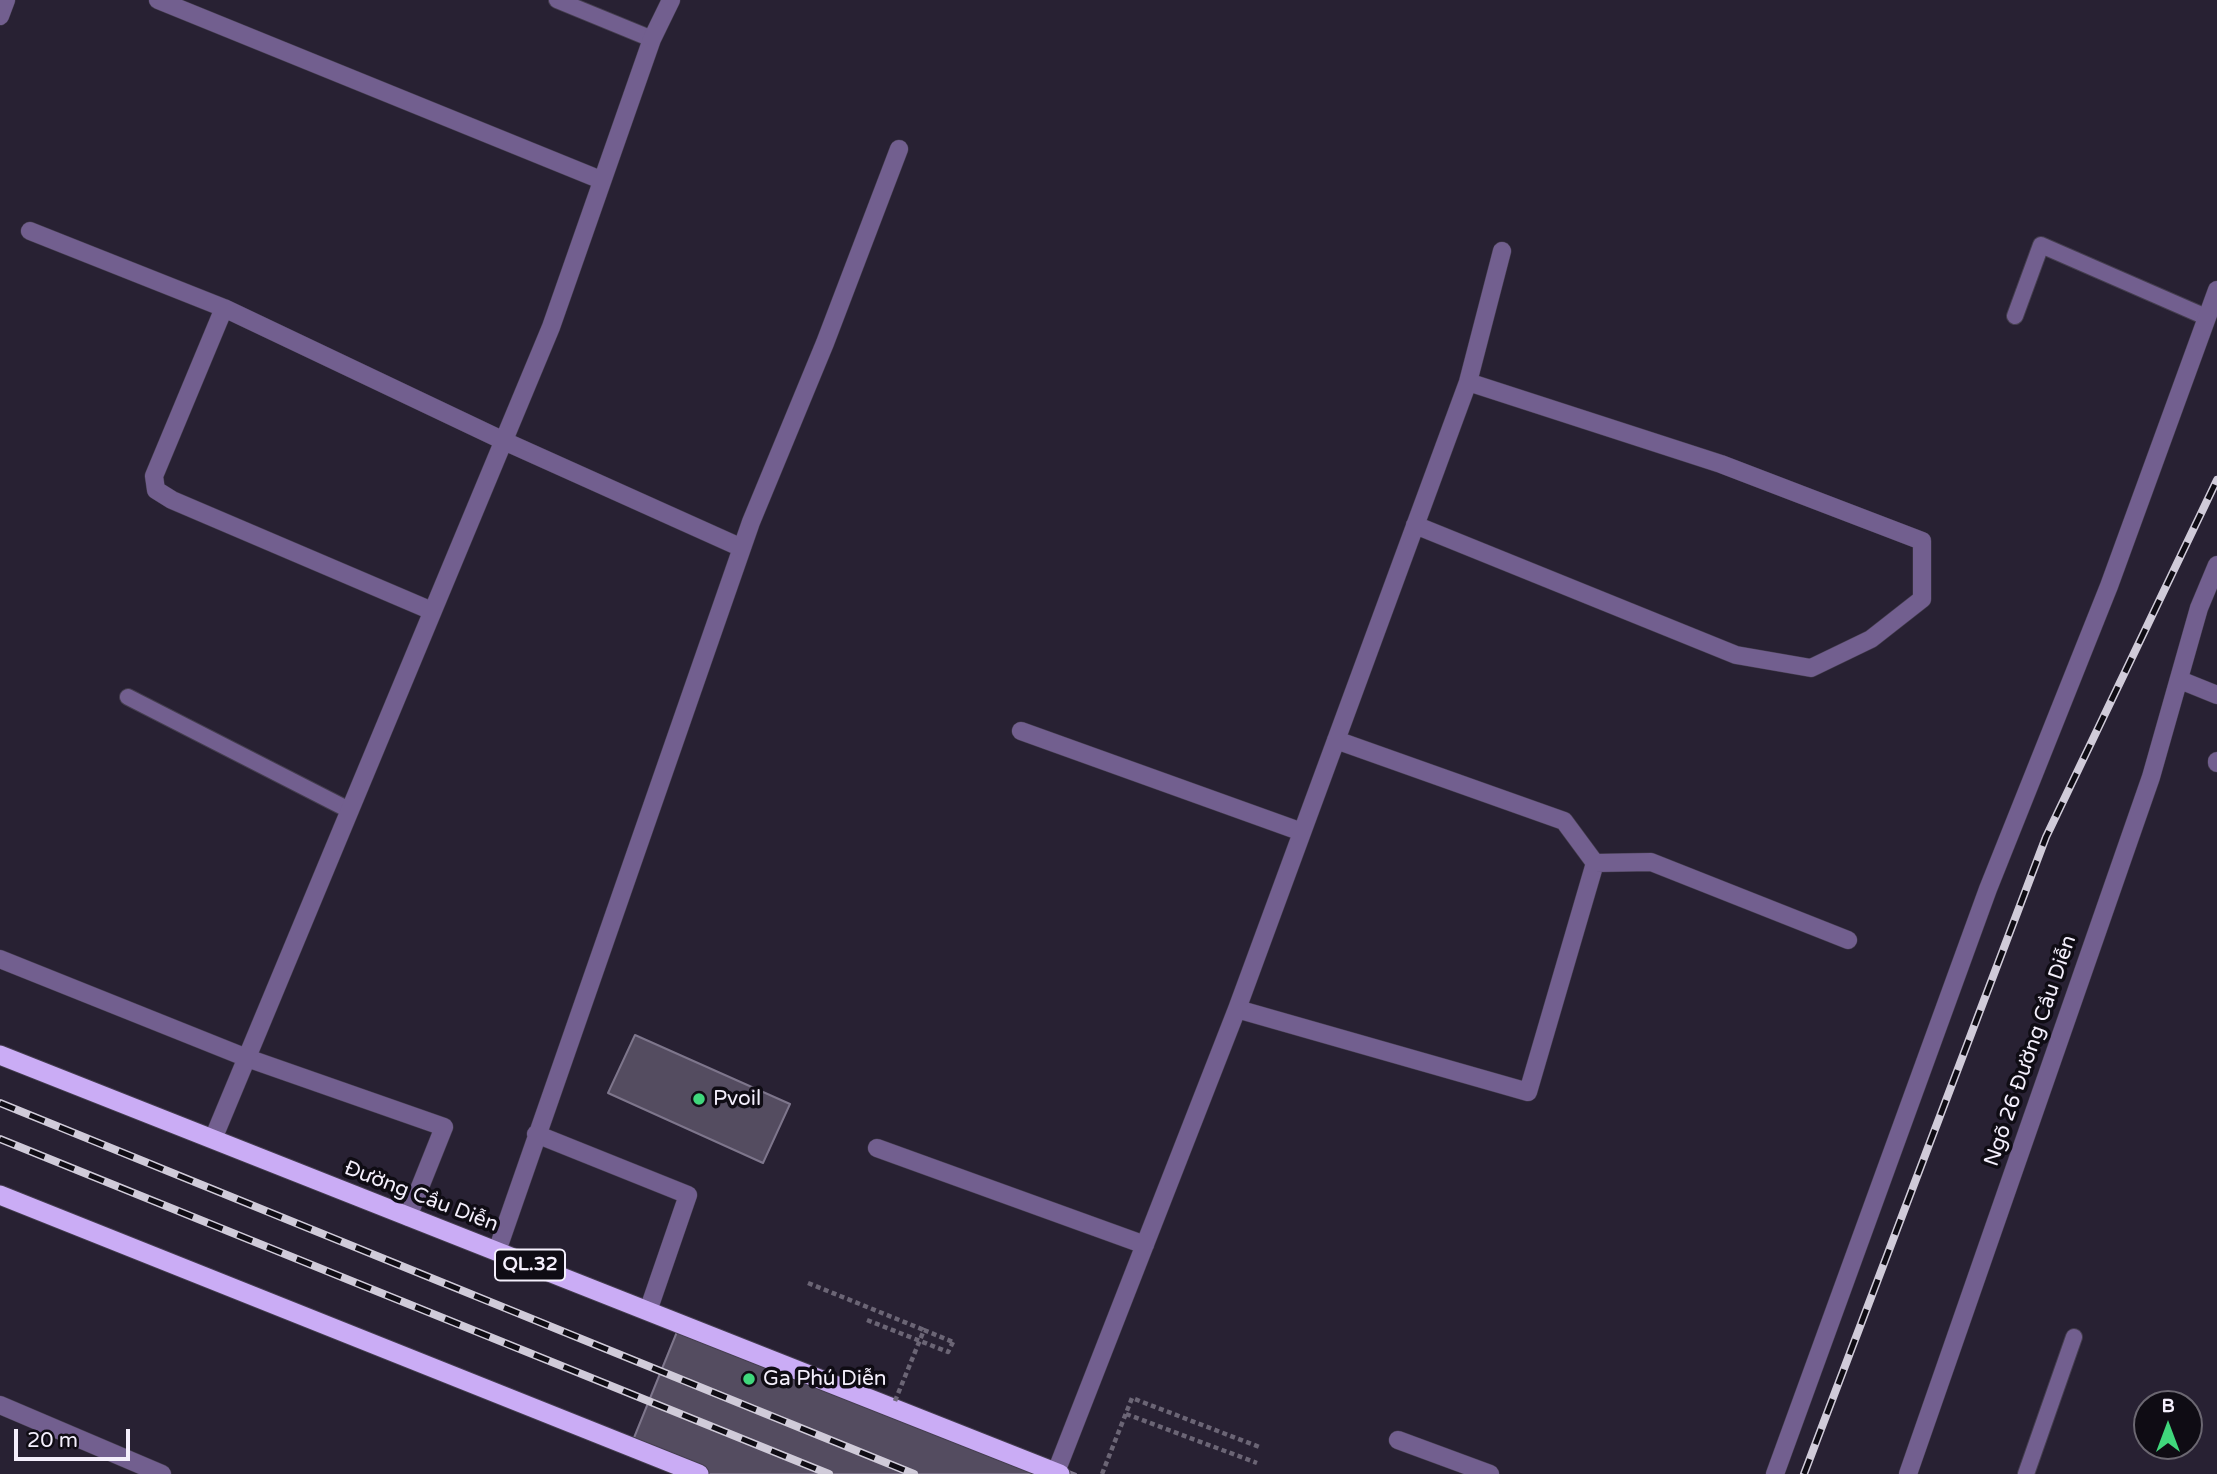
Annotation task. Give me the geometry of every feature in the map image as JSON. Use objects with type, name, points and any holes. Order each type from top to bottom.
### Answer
[{"type":"highway","name":"Đường Cầu Diễn","points":[[0,1055],[1058,1473]]},
{"type":"highway","points":[[0,1195],[699,1474]]},
{"type":"street","points":[[158,0],[601,180]]},
{"type":"street","points":[[213,1139],[551,327],[652,39],[671,0]]},
{"type":"street","points":[[497,1251],[742,548],[825,343],[899,149]]},
{"type":"street","points":[[30,231],[224,308],[504,441],[742,548]]},
{"type":"street","points":[[1058,1473],[1237,1009],[1468,382],[1502,251]]},
{"type":"street","points":[[1775,1474],[1989,889],[2109,586],[2217,290]]},
{"type":"street","points":[[224,308],[154,476],[156,490],[172,500],[432,611]]},
{"type":"street","points":[[1415,525],[1735,655],[1811,668],[1871,639],[1922,599],[1922,541],[1721,464],[1468,382]]},
{"type":"street","name":"Ngõ 26 Đường Cầu Diễn","points":[[1908,1474],[2149,784],[2199,608],[2217,565]]},
{"type":"street","points":[[2180,680],[2217,695]]},
{"type":"street","points":[[1021,730],[1302,832]]},
{"type":"street","points":[[1336,740],[1564,821],[1595,863]]},
{"type":"street","points":[[1595,863],[1651,862],[1848,940]]},
{"type":"street","points":[[1237,1009],[1528,1092],[1595,863]]},
{"type":"street","points":[[0,959],[247,1058],[444,1127],[408,1217]]},
{"type":"street","points":[[536,1134],[688,1195],[648,1311]]},
{"type":"street","points":[[877,1148],[1145,1245]]},
{"type":"street","points":[[0,1405],[162,1474]]},
{"type":"street","points":[[1398,1440],[1490,1474]]},
{"type":"lane","points":[[557,0],[652,39]]},
{"type":"lane","points":[[2015,316],[2041,245],[2206,317]]},
{"type":"lane","points":[[128,696],[349,810]]},
{"type":"lane","points":[[2026,1474],[2074,1337]]},
{"type":"path","points":[[808,1283],[953,1342],[948,1352],[867,1320]]},
{"type":"path","points":[[895,1401],[924,1330]]},
{"type":"path","points":[[1102,1474],[1132,1398],[1262,1448]]},
{"type":"path","points":[[1126,1414],[1257,1463]]},
{"type":"building","name":"Pvoil","points":[[635,1035],[790,1104],[763,1163],[608,1093]]},
{"type":"building","name":"Ga Phú Diễn","points":[[683,1317],[1076,1474],[690,1474],[629,1450]]},
{"type":"railway","points":[[1804,1474],[2046,837],[2217,480]]},
{"type":"railway","points":[[0,1103],[914,1474]]},
{"type":"railway","points":[[0,1139],[829,1474]]},
{"type":"place","name":"Pvoil","points":[[699,1099]]},
{"type":"place","name":"Ga Phú Diễn","points":[[749,1379]]}]
